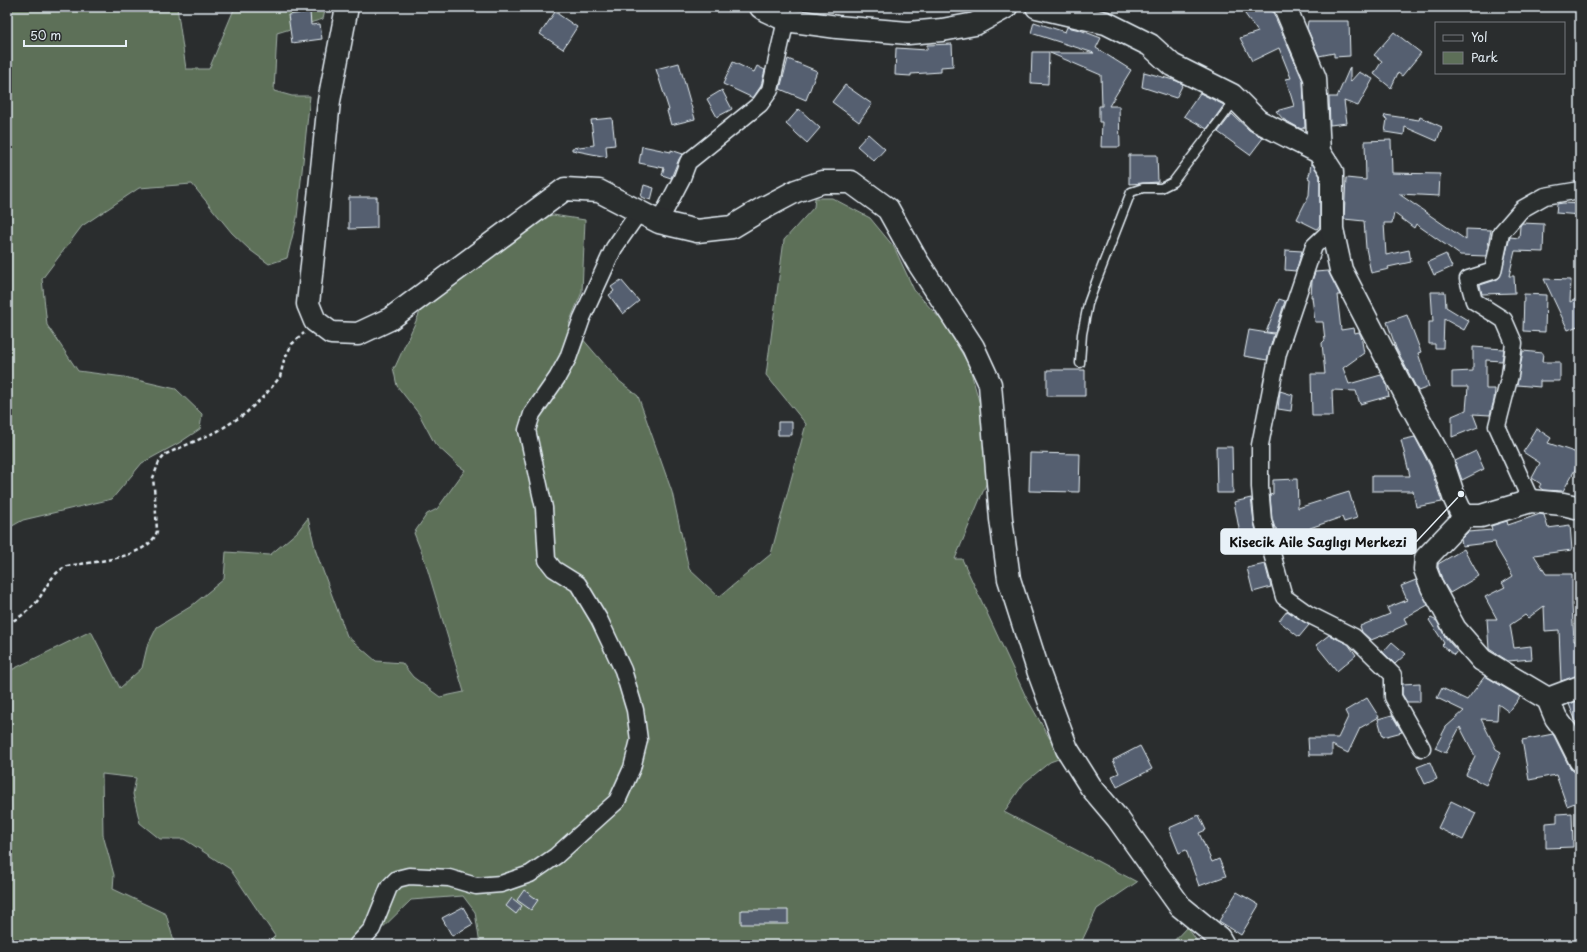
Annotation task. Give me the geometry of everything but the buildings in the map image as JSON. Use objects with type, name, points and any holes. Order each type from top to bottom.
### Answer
[{"type":"street","points":[[347,7],[329,101],[308,304],[315,321],[331,333],[358,334],[390,319],[565,189],[599,191],[659,222],[697,231],[732,227],[796,191],[822,182],[851,182],[888,209],[917,261],[973,347],[990,384],[1001,519],[1009,579],[1039,673],[1067,749],[1091,787],[1118,819],[1180,906],[1219,938],[1223,945]]},
{"type":"street","points":[[761,7],[786,20],[837,27],[908,33],[942,30],[975,24],[1006,7]]},
{"type":"street","points":[[1037,7],[1106,23],[1150,45],[1172,65],[1232,95],[1258,121],[1319,152]]},
{"type":"street","points":[[1285,7],[1315,78],[1319,152],[1332,172],[1332,228],[1341,270],[1442,462],[1460,510],[1466,516],[1481,516],[1531,501],[1563,504],[1580,508]]},
{"type":"street","points":[[659,222],[682,178],[688,162],[760,104],[770,90],[786,20]]},
{"type":"street","points":[[1531,501],[1497,426],[1510,375],[1514,343],[1504,320],[1474,302],[1468,279],[1493,271],[1501,233],[1522,209],[1545,196],[1580,190]]},
{"type":"street","points":[[357,945],[372,929],[389,887],[397,880],[410,876],[449,878],[476,886],[501,884],[530,874],[556,856],[617,801],[632,768],[639,740],[635,710],[623,670],[599,619],[578,584],[554,569],[548,560],[544,508],[527,430],[532,414],[557,378],[568,358],[582,318],[614,248],[639,212]]},
{"type":"street","points":[[1332,228],[1314,246],[1278,354],[1260,444],[1260,486],[1263,521],[1284,597],[1308,614],[1354,637],[1393,675],[1393,697],[1422,748]]},
{"type":"street","points":[[1466,516],[1426,558],[1425,569],[1432,587],[1455,629],[1482,660],[1548,699],[1556,718],[1565,730],[1580,760]]},
{"type":"street","points":[[1548,699],[1580,687]]},
{"type":"lane","points":[[1080,363],[1082,334],[1088,304],[1131,192],[1143,188],[1161,188],[1173,182],[1236,99]]},
{"type":"path","points":[[7,623],[27,612],[36,603],[52,577],[59,570],[67,566],[120,558],[139,550],[150,543],[156,536],[157,531],[152,478],[159,462],[166,454],[218,431],[245,414],[266,394],[280,377],[284,360],[292,344],[315,321]]},
{"type":"green space","points":[[7,7],[177,7],[186,69],[209,69],[235,7],[326,7],[323,19],[277,33],[274,91],[292,96],[310,96],[297,218],[287,258],[269,264],[250,250],[232,233],[192,184],[139,188],[82,226],[42,279],[47,325],[78,371],[124,377],[176,389],[202,414],[200,429],[179,443],[142,463],[112,499],[23,520],[7,529]]},
{"type":"green space","points":[[815,198],[832,198],[870,218],[894,247],[914,290],[943,322],[969,365],[984,419],[987,482],[955,559],[962,559],[1026,697],[1061,758],[1050,762],[1024,783],[1004,812],[1137,882],[1097,909],[1081,943],[1082,945],[480,945],[475,912],[463,896],[411,900],[365,945],[266,945],[275,936],[230,869],[184,839],[160,839],[140,823],[133,794],[136,778],[102,774],[103,835],[114,875],[113,889],[166,914],[175,945],[7,945],[7,672],[91,631],[120,688],[142,668],[147,647],[157,627],[190,607],[224,579],[226,552],[270,555],[297,532],[308,518],[316,552],[347,636],[376,661],[402,663],[413,677],[440,697],[464,692],[425,561],[414,533],[427,514],[437,509],[465,470],[435,444],[419,414],[397,386],[393,367],[395,367],[426,299],[531,220],[553,215],[585,220],[582,292],[569,323],[618,380],[638,396],[672,492],[689,569],[719,597],[771,554],[806,424],[766,375],[784,240],[814,207]]},
{"type":"green space","points":[[1187,927],[1200,945],[1170,945]]},
{"type":"place","name":"Kisecik Aile Saglıgı Merkezi","points":[[1461,494]]}]
